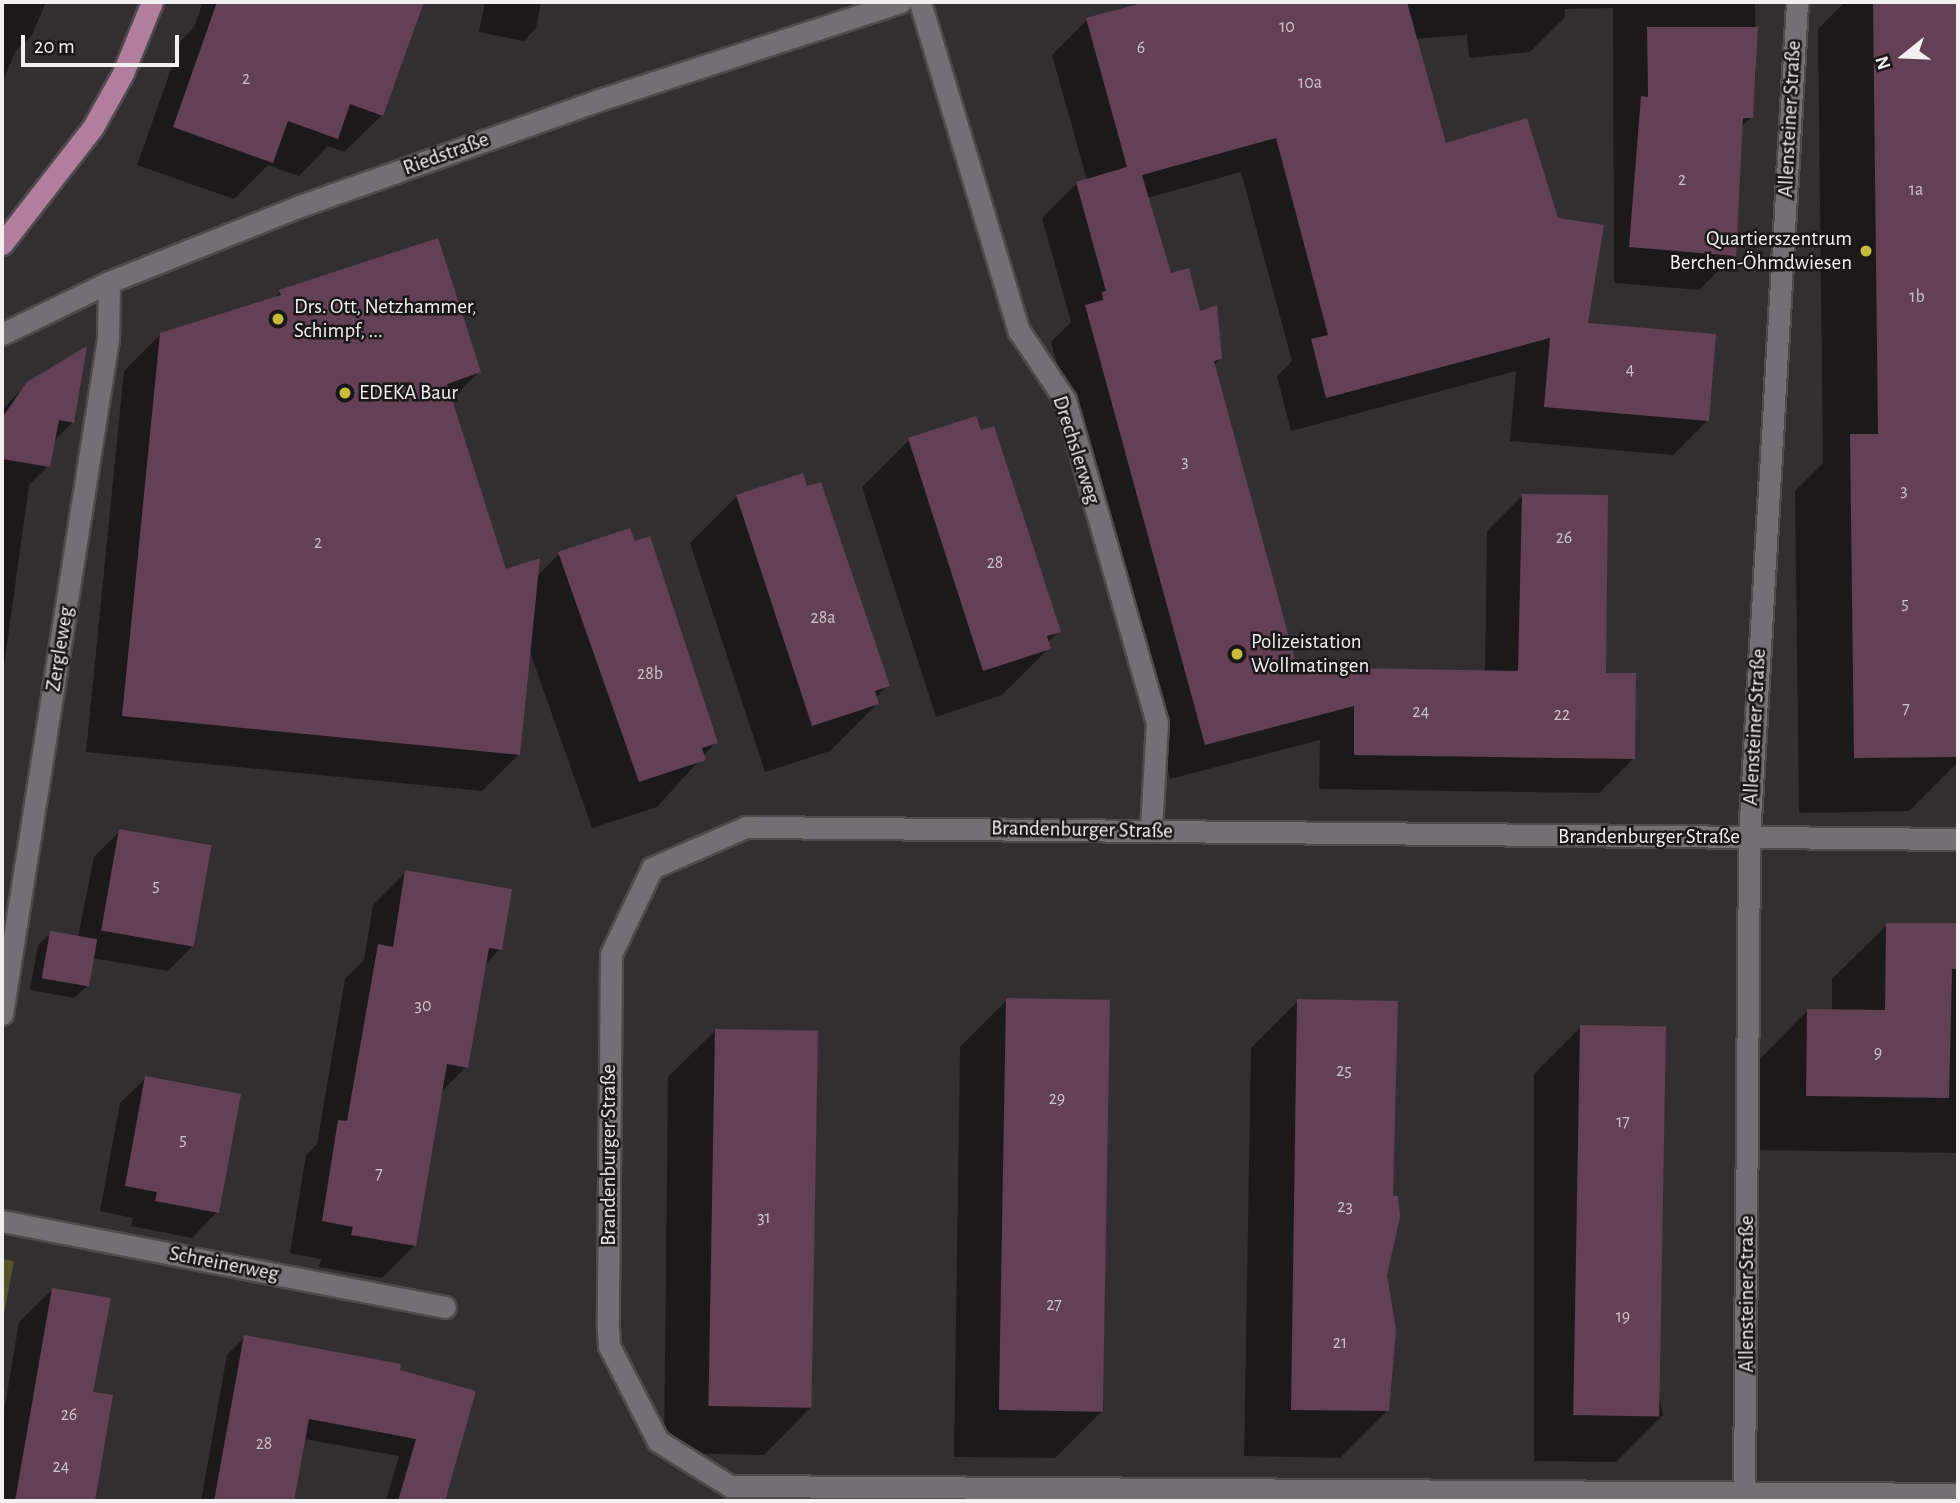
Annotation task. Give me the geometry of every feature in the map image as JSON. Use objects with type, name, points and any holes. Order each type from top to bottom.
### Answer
[{"type":"main road","points":[[2,244],[93,127],[123,73],[152,2]]},
{"type":"street","name":"Riedstraße","points":[[2,334],[109,282],[364,183],[900,2]]},
{"type":"street","name":"Drechslerweg","points":[[920,2],[1019,331],[1065,400],[1157,722],[1152,831]]},
{"type":"street","name":"Allensteiner Straße","points":[[1744,1496],[1749,838],[1797,2]]},
{"type":"street","name":"Zergleweg","points":[[2,1014],[108,339],[109,282]]},
{"type":"street","name":"Brandenburger Straße","points":[[1958,839],[746,827],[652,869],[611,954],[608,1328],[609,1346],[658,1441],[730,1486],[1744,1496],[1958,1494]]},
{"type":"street","name":"Schreinerweg","points":[[2,1221],[445,1307]]},
{"type":"shaded area","points":[[2,1259],[14,1261],[2,1324]]},
{"type":"building","points":[[217,2],[424,2],[383,116],[350,104],[338,139],[288,121],[273,163],[173,127]]},
{"type":"building","points":[[1146,2],[1407,2],[1446,143],[1527,118],[1558,218],[1604,225],[1588,323],[1716,334],[1709,421],[1544,407],[1550,338],[1326,398],[1311,339],[1328,335],[1276,138],[1142,175],[1171,273],[1189,268],[1200,311],[1217,305],[1222,359],[1214,361],[1297,667],[1518,671],[1522,494],[1608,495],[1606,673],[1636,673],[1635,759],[1354,755],[1354,706],[1205,745],[1085,305],[1103,300],[1102,292],[1106,291],[1076,182],[1127,167],[1086,18]]},
{"type":"building","points":[[1873,2],[1958,2],[1958,757],[1854,758],[1850,434],[1878,434]]},
{"type":"building","points":[[1647,27],[1758,27],[1753,118],[1743,118],[1736,256],[1629,247],[1641,96],[1648,97]]},
{"type":"building","points":[[438,238],[481,372],[447,384],[506,569],[540,558],[520,755],[122,716],[160,333],[281,295],[279,290]]},
{"type":"building","points":[[87,346],[74,423],[59,420],[50,467],[2,459],[2,418],[27,382]]},
{"type":"building","points":[[976,416],[981,430],[994,426],[1061,632],[1047,636],[1051,649],[983,671],[908,438]]},
{"type":"building","points":[[803,473],[807,486],[821,482],[890,686],[875,691],[879,704],[812,726],[736,495]]},
{"type":"building","points":[[630,528],[635,541],[650,536],[718,743],[702,748],[706,760],[639,782],[558,552]]},
{"type":"building","points":[[119,829],[212,845],[194,947],[101,930]]},
{"type":"building","points":[[405,870],[512,889],[502,950],[489,948],[468,1068],[447,1064],[416,1246],[351,1235],[353,1227],[322,1221],[338,1120],[347,1121],[378,944],[393,947]]},
{"type":"building","points":[[1886,923],[1958,923],[1958,969],[1952,969],[1949,1098],[1806,1096],[1807,1009],[1885,1010]]},
{"type":"building","points":[[50,931],[97,939],[89,987],[42,978]]},
{"type":"building","points":[[1006,998],[1110,1000],[1103,1412],[999,1410]]},
{"type":"building","points":[[1297,999],[1398,1001],[1393,1196],[1398,1196],[1400,1217],[1387,1275],[1396,1330],[1389,1411],[1291,1410]]},
{"type":"building","points":[[1580,1025],[1666,1027],[1659,1416],[1573,1415]]},
{"type":"building","points":[[715,1029],[818,1031],[811,1408],[708,1406]]},
{"type":"building","points":[[145,1076],[241,1094],[219,1213],[155,1201],[157,1192],[125,1186]]},
{"type":"building","points":[[52,1288],[111,1298],[93,1392],[113,1395],[95,1501],[15,1501]]},
{"type":"building","points":[[244,1335],[401,1364],[400,1370],[476,1391],[445,1501],[398,1501],[416,1439],[309,1419],[294,1501],[214,1501]]},
{"type":"place","name":"Quartierszentrum Berchen-Öhmdwiesen","points":[[1866,251]]},
{"type":"place","name":"Drs. Ott, Netzhammer, Schimpf, ...","points":[[278,319]]},
{"type":"place","name":"EDEKA Baur","points":[[345,393]]},
{"type":"place","name":"Polizeistation Wollmatingen","points":[[1237,654]]}]
